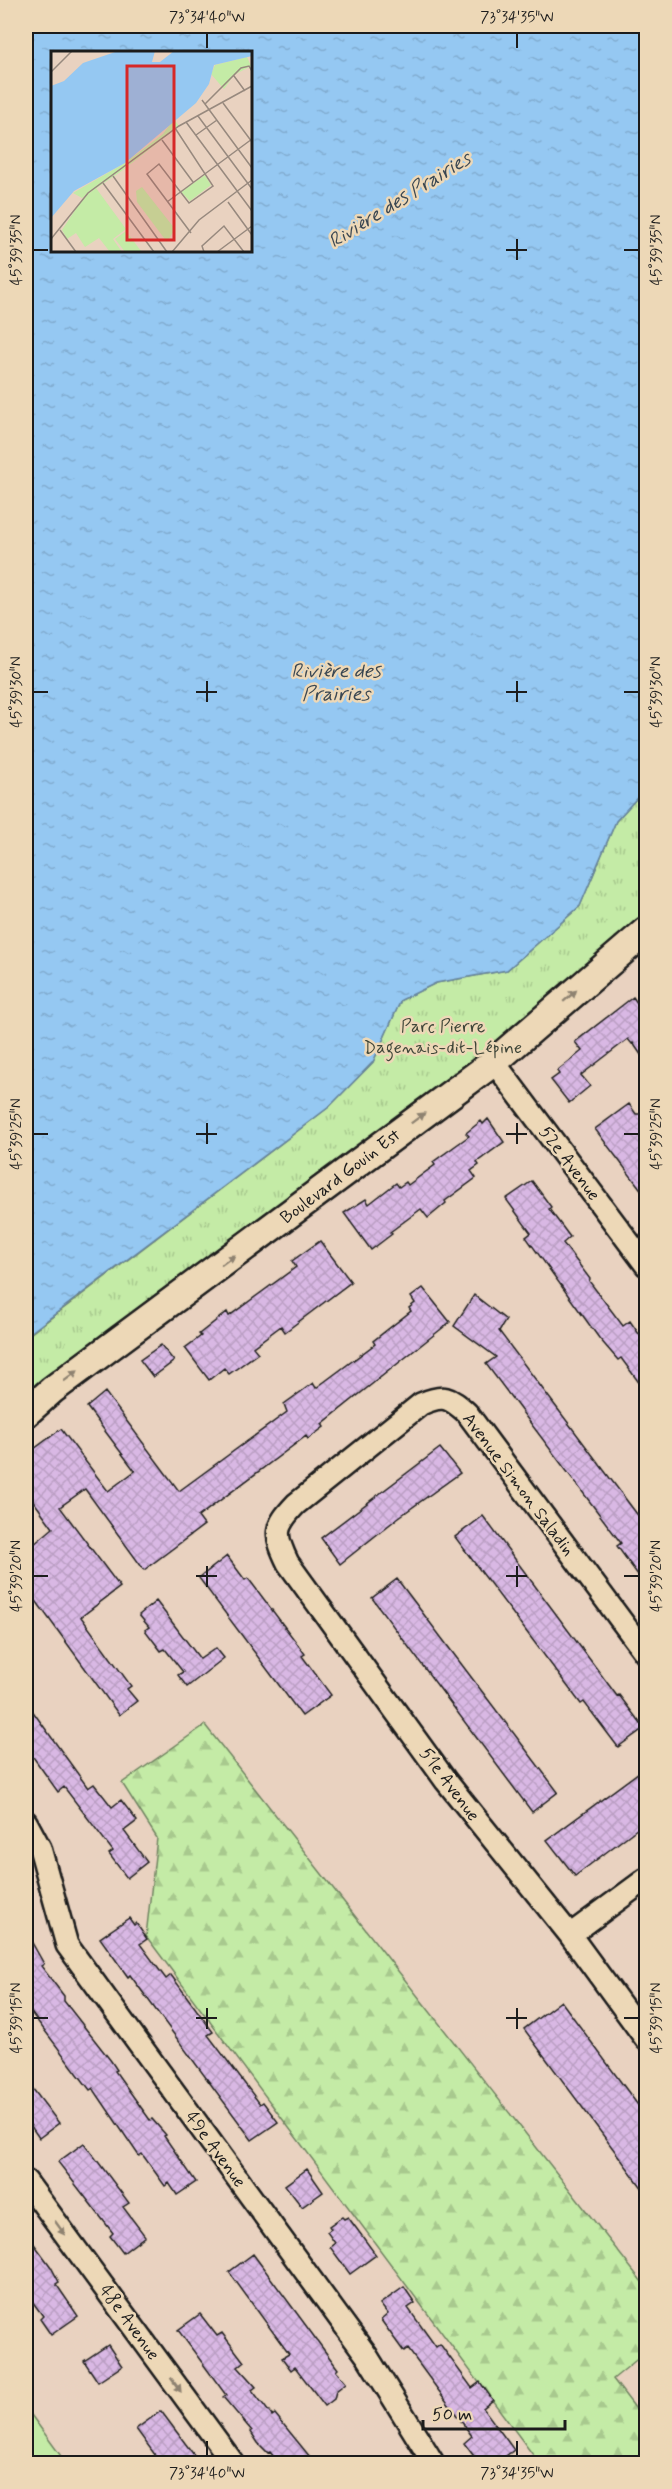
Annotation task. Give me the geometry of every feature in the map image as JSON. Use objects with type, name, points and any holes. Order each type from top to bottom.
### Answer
[{"type":"street","name":"Boulevard Gouin Est","points":[[26,1413],[52,1390],[494,1062],[646,931]]},
{"type":"street","name":"52e Avenue","points":[[494,1062],[646,1265]]},
{"type":"street","name":"Avenue Simon Saladin","points":[[282,1518],[296,1504],[421,1404],[435,1398],[445,1398],[453,1401],[467,1413],[646,1654]]},
{"type":"street","name":"51e Avenue","points":[[282,1518],[278,1530],[278,1542],[288,1563],[446,1781],[570,1935],[646,2039]]},
{"type":"street","name":"49e Avenue","points":[[26,1822],[40,1848],[67,1945],[367,2356],[434,2463]]},
{"type":"street","points":[[570,1935],[646,1879]]},
{"type":"street","name":"48e Avenue","points":[[26,2181],[234,2463]]},
{"type":"green space","name":"Parc Pierre Dagenais-dit-Lépine","points":[[646,788],[646,931],[26,1419],[26,1337],[329,1107],[373,1062],[401,1000],[436,983],[507,970],[580,906],[616,821]]},
{"type":"green space","points":[[205,1725],[646,2287],[646,2352],[613,2379],[646,2422],[646,2450],[630,2463],[539,2463],[146,1936],[157,1838],[122,1783]]},
{"type":"green space","points":[[26,2408],[66,2463],[26,2463]]},
{"type":"water","name":"Rivière des Prairies","points":[[26,26],[646,26],[646,788],[616,821],[580,906],[507,970],[436,983],[401,1000],[373,1062],[329,1107],[26,1336]]},
{"type":"building","points":[[633,997],[646,1016],[646,1062],[628,1039],[581,1075],[590,1086],[569,1103],[551,1080],[559,1074],[557,1071],[582,1051],[575,1042]]},
{"type":"building","points":[[629,1104],[636,1114],[646,1114],[646,1196],[595,1129]]},
{"type":"building","points":[[488,1119],[504,1142],[477,1162],[479,1165],[471,1171],[476,1178],[445,1201],[446,1203],[428,1218],[421,1209],[390,1232],[392,1234],[371,1250],[344,1213],[366,1199],[369,1204],[396,1183],[399,1187],[406,1182],[408,1185],[435,1165],[433,1162],[469,1136],[466,1133],[481,1121],[483,1124]]},
{"type":"building","points":[[532,1181],[570,1237],[563,1243],[590,1279],[589,1281],[623,1326],[630,1321],[646,1344],[646,1392],[621,1358],[618,1360],[599,1338],[526,1237],[531,1233],[506,1199]]},
{"type":"building","points":[[320,1241],[351,1282],[285,1332],[281,1326],[253,1347],[258,1353],[229,1374],[224,1368],[209,1380],[185,1348],[227,1312],[229,1316],[296,1267],[292,1261]]},
{"type":"building","points":[[423,1288],[450,1322],[322,1424],[324,1427],[308,1439],[306,1436],[198,1517],[204,1525],[144,1570],[85,1489],[60,1507],[120,1587],[81,1617],[131,1686],[127,1689],[137,1701],[119,1715],[26,1587],[26,1551],[53,1528],[26,1491],[26,1455],[61,1429],[108,1491],[135,1471],[87,1407],[105,1392],[179,1491],[287,1412],[284,1404],[313,1383],[316,1388],[375,1344],[373,1341],[411,1311],[409,1308],[415,1303],[411,1297]]},
{"type":"building","points":[[474,1295],[506,1320],[499,1331],[646,1526],[646,1586],[617,1546],[621,1543],[486,1364],[496,1357],[454,1326]]},
{"type":"building","points":[[161,1345],[174,1361],[153,1377],[140,1360]]},
{"type":"building","points":[[440,1448],[460,1473],[340,1564],[321,1538]]},
{"type":"building","points":[[483,1516],[617,1696],[619,1695],[644,1728],[618,1747],[584,1702],[581,1704],[455,1537]]},
{"type":"building","points":[[227,1556],[245,1580],[248,1578],[305,1654],[302,1656],[331,1695],[302,1716],[199,1578]]},
{"type":"building","points":[[397,1579],[558,1792],[532,1812],[372,1598]]},
{"type":"building","points":[[156,1601],[200,1659],[216,1648],[224,1658],[187,1687],[178,1675],[183,1672],[165,1649],[161,1651],[145,1630],[149,1627],[139,1615]]},
{"type":"building","points":[[26,1702],[88,1788],[94,1784],[112,1807],[121,1800],[137,1821],[124,1831],[147,1862],[127,1878],[109,1854],[113,1851],[64,1787],[58,1792],[26,1747]]},
{"type":"building","points":[[646,1767],[646,1822],[575,1876],[547,1840]]},
{"type":"building","points":[[129,1918],[134,1925],[136,1923],[147,1939],[140,1944],[166,1979],[171,1975],[213,2032],[208,2035],[260,2104],[263,2102],[278,2122],[252,2140],[100,1938]]},
{"type":"building","points":[[26,1932],[44,1964],[41,1966],[64,1996],[64,2001],[111,2061],[117,2070],[115,2071],[150,2120],[152,2119],[166,2135],[164,2136],[196,2182],[177,2195],[169,2183],[165,2186],[142,2154],[139,2156],[93,2088],[90,2090],[26,2006]]},
{"type":"building","points":[[561,2001],[646,2116],[646,2193],[524,2029]]},
{"type":"building","points":[[26,2080],[59,2123],[39,2138],[26,2119]]},
{"type":"building","points":[[84,2143],[129,2203],[123,2207],[145,2236],[123,2253],[110,2236],[113,2233],[58,2162]]},
{"type":"building","points":[[307,2169],[323,2192],[302,2207],[285,2185]]},
{"type":"building","points":[[342,2217],[344,2219],[348,2217],[376,2255],[350,2274],[330,2247],[335,2243],[327,2232],[331,2229],[329,2226]]},
{"type":"building","points":[[26,2233],[51,2267],[59,2282],[56,2284],[78,2316],[51,2335],[40,2319],[43,2316],[26,2293]]},
{"type":"building","points":[[253,2254],[346,2383],[336,2391],[334,2399],[325,2406],[295,2367],[291,2370],[282,2358],[289,2354],[229,2272]]},
{"type":"building","points":[[404,2287],[415,2303],[408,2308],[436,2347],[440,2344],[472,2388],[480,2382],[493,2400],[483,2408],[514,2450],[496,2463],[479,2463],[464,2443],[472,2436],[408,2349],[404,2352],[381,2320],[388,2314],[380,2304]]},
{"type":"building","points":[[200,2314],[217,2336],[222,2333],[244,2362],[238,2367],[256,2387],[252,2390],[272,2416],[275,2414],[315,2463],[279,2463],[258,2443],[252,2431],[223,2397],[226,2395],[178,2330]]},
{"type":"building","points":[[108,2345],[122,2366],[98,2382],[84,2361]]},
{"type":"building","points":[[161,2411],[200,2463],[161,2463],[136,2429]]}]
